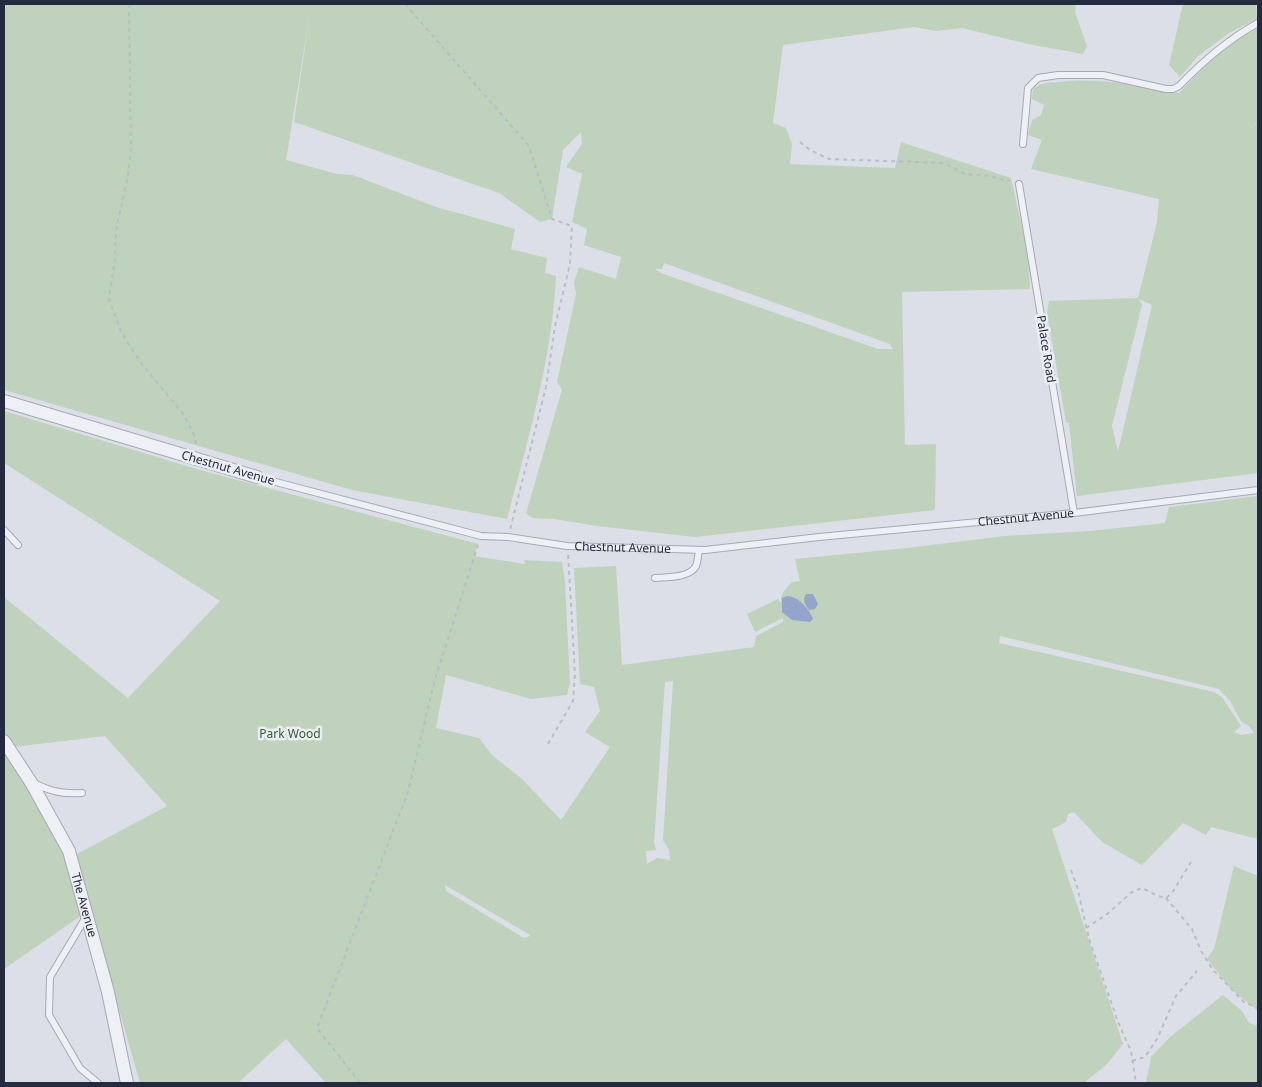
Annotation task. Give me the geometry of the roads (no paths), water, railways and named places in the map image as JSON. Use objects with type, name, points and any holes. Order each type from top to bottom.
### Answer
[{"type":"street","name":"Chestnut Avenue","points":[[4,401],[257,477]]},
{"type":"street","name":"The Avenue","points":[[4,741],[31,781],[69,850],[108,992],[127,1083]]},
{"type":"lane","points":[[1023,144],[1028,88],[1038,78],[1058,75],[1103,75],[1173,89],[1179,86],[1214,51],[1258,23]]},
{"type":"lane","name":"Palace Road","points":[[1020,184],[1074,513]]},
{"type":"lane","name":"Chestnut Avenue","points":[[257,477],[480,536],[508,537],[568,546],[699,550],[1074,513],[1258,490]]},
{"type":"lane","points":[[4,530],[18,545]]},
{"type":"lane","points":[[655,578],[679,576],[692,570],[696,565],[699,550]]},
{"type":"lane","points":[[31,781],[57,793],[82,793]]},
{"type":"lane","points":[[87,916],[50,977],[49,1015],[80,1068],[98,1083]]},
{"type":"water","points":[[806,594],[813,594],[818,604],[815,609],[809,610],[806,606],[804,600]]},
{"type":"water","points":[[787,596],[795,598],[806,607],[813,619],[810,622],[792,620],[782,612],[782,598]]},
{"type":"park label","name":"Park Wood","points":[[290,734]]}]
